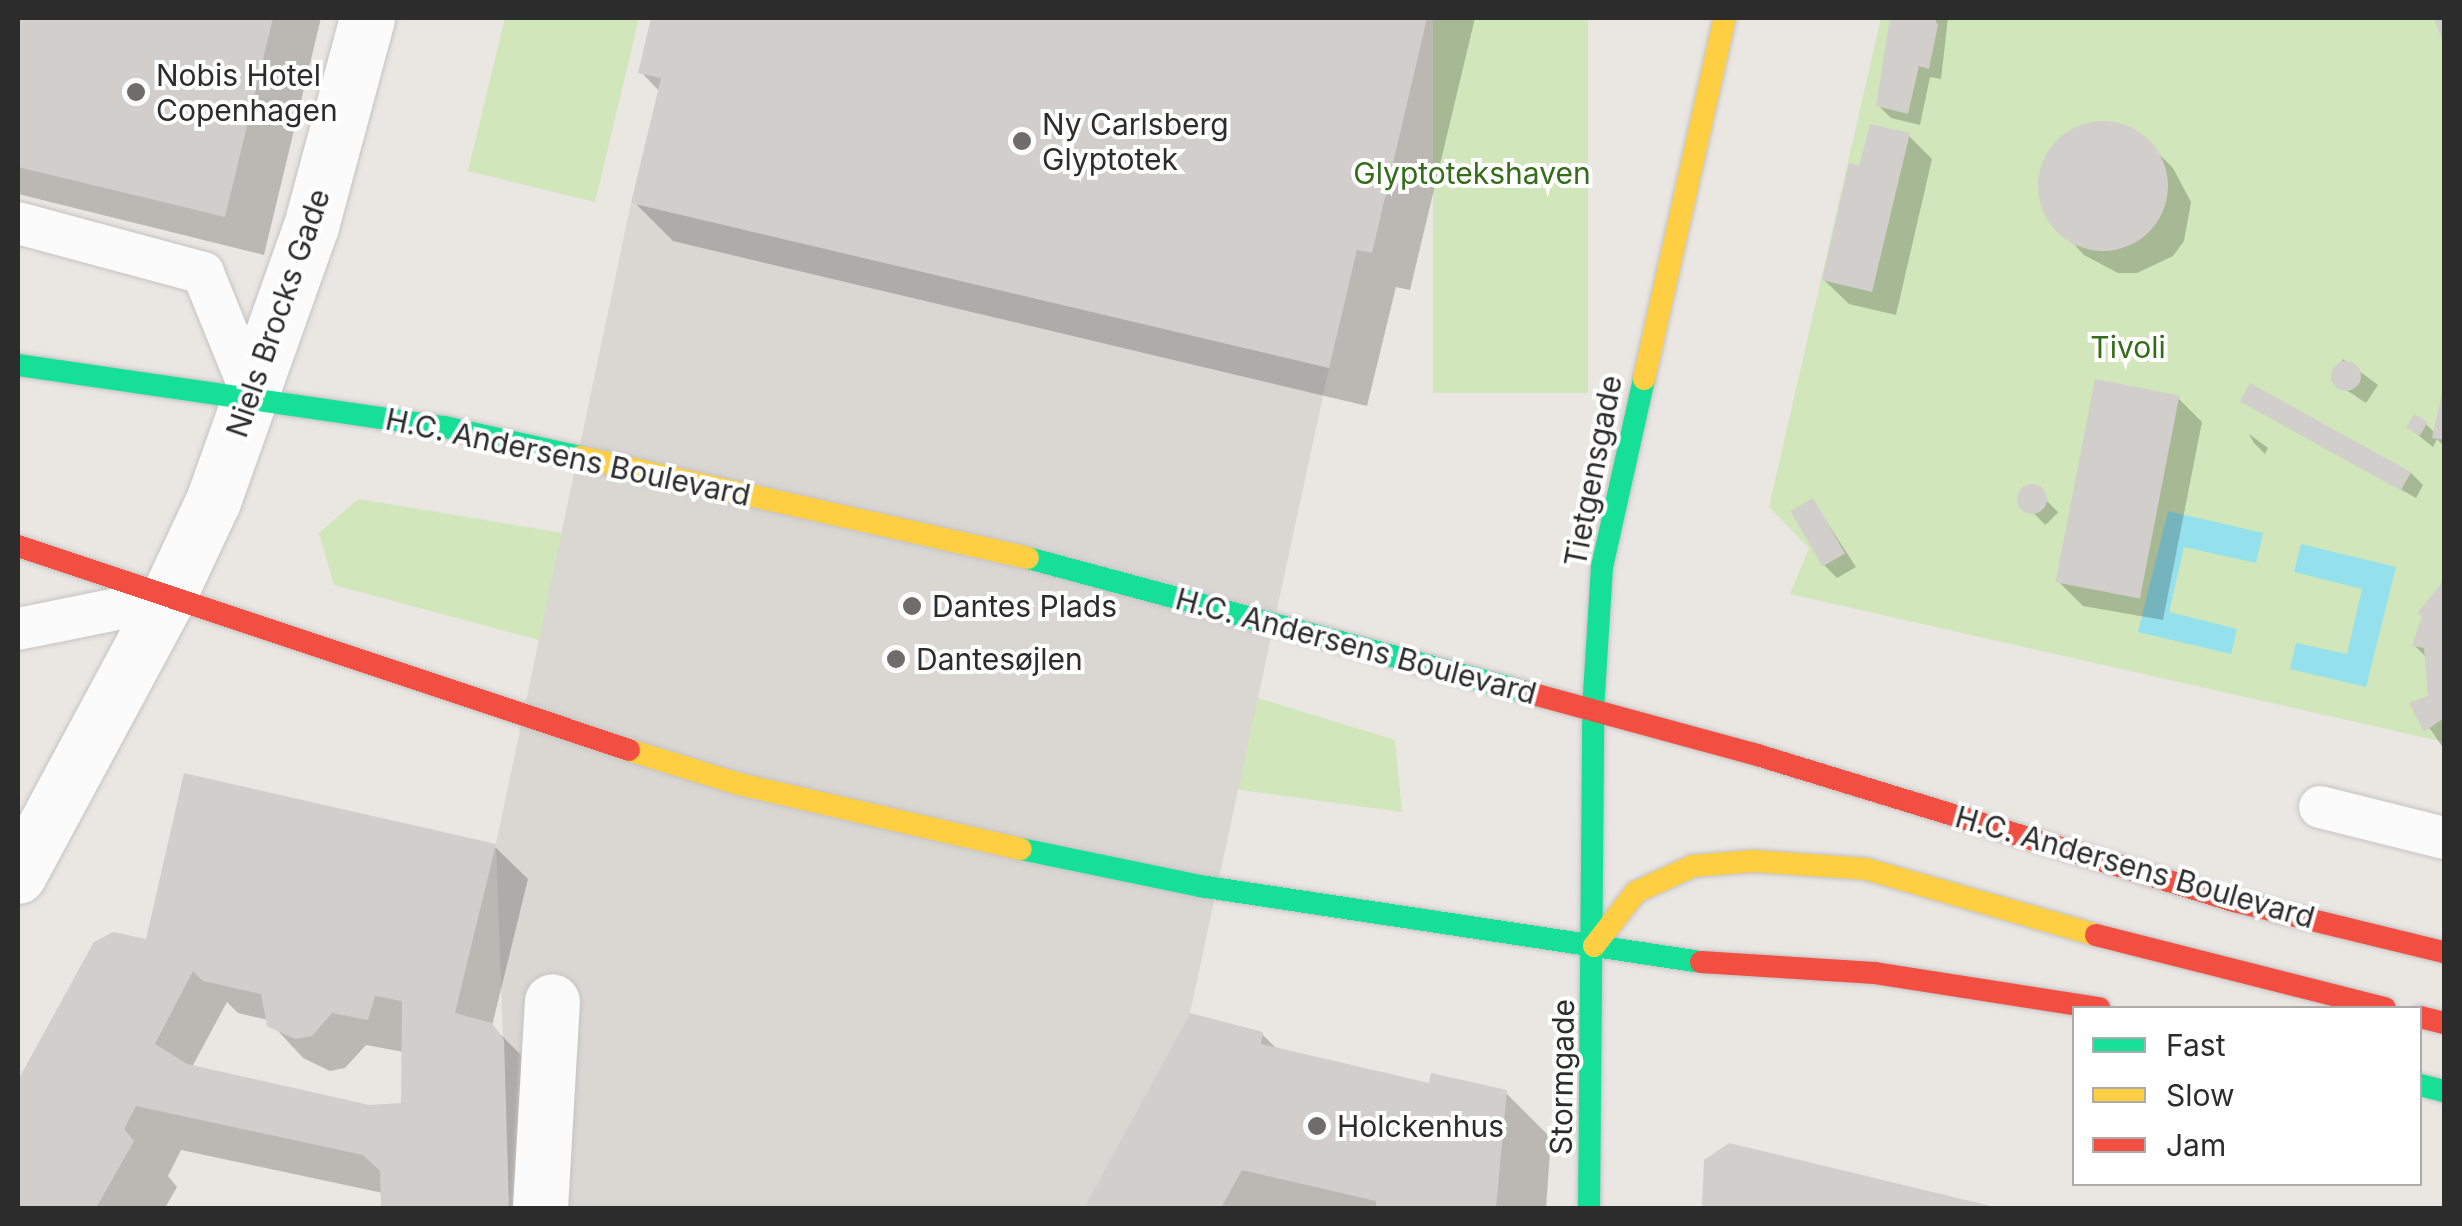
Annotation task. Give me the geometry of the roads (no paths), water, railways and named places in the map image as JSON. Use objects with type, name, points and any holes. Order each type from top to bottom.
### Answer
[{"type":"street","name":"Niels Brocks Gade","points":[[18,876],[167,600],[253,396],[311,226],[367,18]]},
{"type":"street","name":"Tietgensgade","points":[[1594,946],[1594,710],[1606,535],[1726,18]]},
{"type":"street","name":"H.C. Andersens Boulevard","points":[[18,365],[253,396],[445,427],[1032,558],[1594,710],[2234,901],[2444,952]]},
{"type":"street","points":[[18,546],[167,600],[663,761],[935,832],[1200,886],[1753,970],[1876,973],[1986,986],[2089,1006]]},
{"type":"street","points":[[1594,946],[1636,892],[1693,866],[1753,862],[1866,869],[2192,962],[2377,1006]]},
{"type":"street","name":"Stormgade","points":[[1589,1208],[1594,946]]},
{"type":"street","points":[[540,1208],[552,1001]]},
{"type":"lane","points":[[18,223],[204,273],[253,396]]},
{"type":"lane","points":[[18,629],[167,600]]},
{"type":"lane","points":[[2320,807],[2444,838]]},
{"type":"water","points":[[2168,511],[2263,533],[2256,563],[2184,547],[2169,612],[2237,629],[2231,654],[2138,632]]},
{"type":"water","points":[[2301,544],[2396,567],[2366,687],[2290,669],[2296,643],[2347,654],[2362,589],[2294,572]]},
{"type":"place","name":"Nobis Hotel Copenhagen","points":[[136,92]]},
{"type":"place","name":"Ny Carlsberg Glyptotek","points":[[1022,141]]},
{"type":"place","name":"Dantes Plads","points":[[912,606]]},
{"type":"place","name":"Dantesøjlen","points":[[896,659]]},
{"type":"place","name":"Holckenhus","points":[[1317,1126]]},
{"type":"park label","name":"Glyptotekshaven","points":[[1472,173]]},
{"type":"park label","name":"Tivoli","points":[[2128,347]]}]
